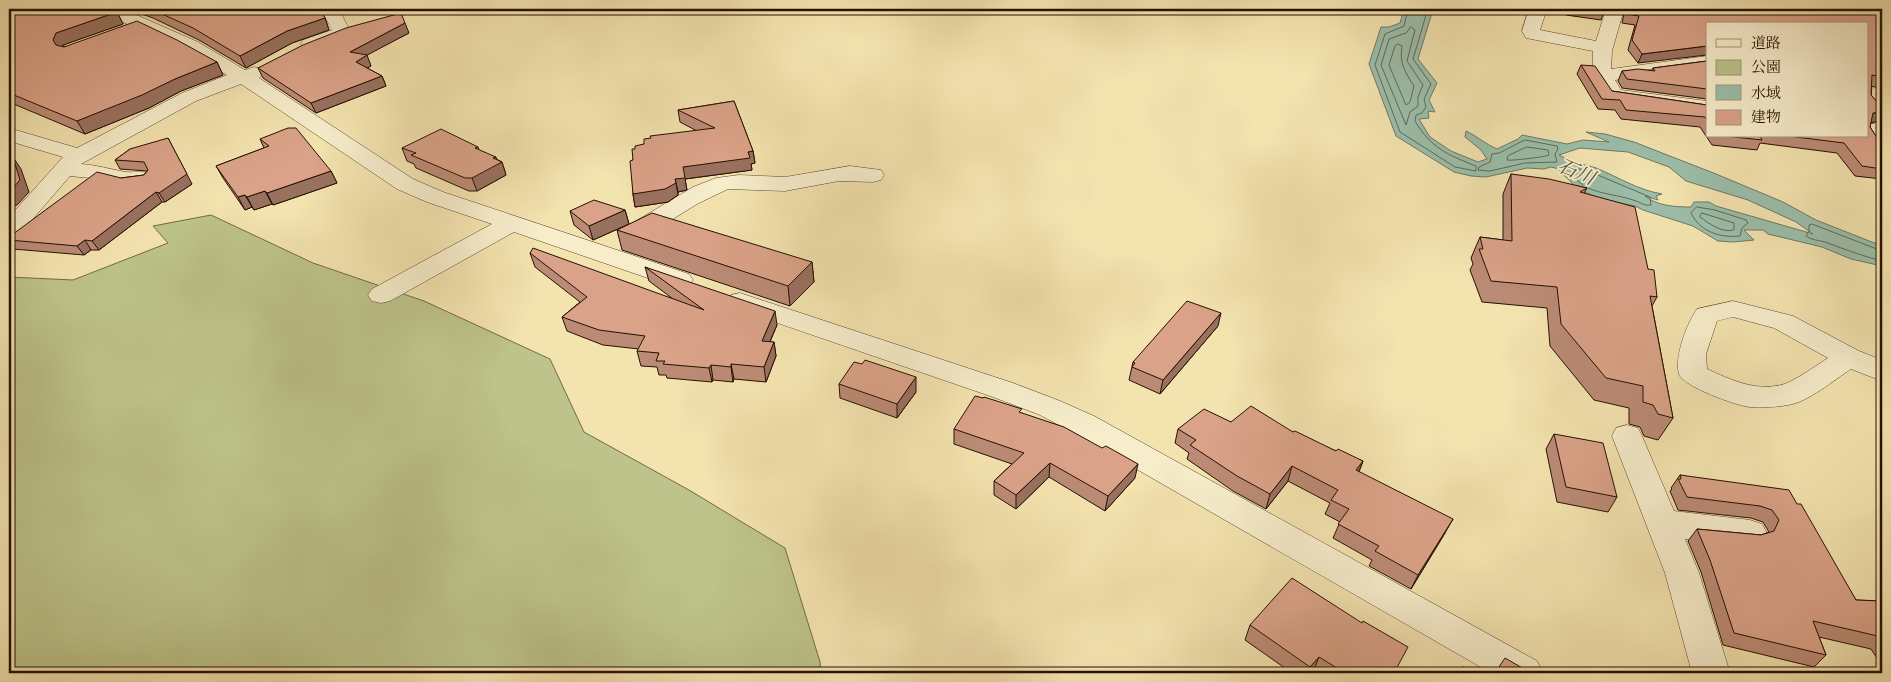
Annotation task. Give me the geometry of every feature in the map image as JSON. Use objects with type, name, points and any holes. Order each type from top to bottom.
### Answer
[{"type":"street","points":[[109,9],[146,24],[191,46],[245,78],[405,184],[435,197],[994,387],[1050,408],[1084,424],[1524,673]]},
{"type":"street","points":[[293,52],[319,40],[342,33],[330,9]]},
{"type":"street","points":[[1615,9],[1601,63],[1603,75],[1616,95],[1706,107]]},
{"type":"street","points":[[1541,14],[1530,31],[1532,34],[1604,48]]},
{"type":"street","points":[[121,33],[146,24]]},
{"type":"street","points":[[1603,75],[1706,62]]},
{"type":"street","points":[[9,231],[72,162],[189,97],[231,80],[245,78],[271,63]]},
{"type":"street","points":[[1868,124],[1882,127]]},
{"type":"street","points":[[1882,127],[1872,130],[1882,145]]},
{"type":"street","points":[[9,134],[72,162],[101,172],[126,179],[142,178]]},
{"type":"street","points":[[595,251],[646,227],[686,202],[724,182],[758,181],[785,184],[839,173],[873,175]]},
{"type":"street","points":[[381,296],[452,254],[512,223]]},
{"type":"street","points":[[1849,358],[1788,395],[1749,396],[1716,385],[1693,374],[1692,354],[1706,315],[1733,309],[1783,322],[1849,358],[1882,371]]},
{"type":"street","points":[[1627,436],[1682,573],[1711,673]]},
{"type":"street","points":[[1662,523],[1750,533]]},
{"type":"green space","points":[[211,215],[313,263],[424,301],[550,359],[584,432],[689,490],[785,548],[820,662],[821,673],[9,673],[9,277],[73,280],[168,243],[153,226]]},
{"type":"water","name":"石川","points":[[1404,9],[1437,9],[1431,16],[1418,59],[1437,83],[1429,100],[1435,112],[1428,111],[1429,118],[1419,119],[1430,137],[1451,151],[1478,162],[1487,159],[1481,150],[1465,137],[1466,131],[1497,149],[1518,139],[1522,135],[1567,144],[1583,140],[1609,142],[1586,132],[1605,134],[1634,142],[1716,174],[1783,202],[1816,220],[1882,246],[1882,266],[1851,259],[1822,247],[1768,234],[1763,230],[1744,230],[1754,240],[1718,241],[1693,226],[1635,206],[1600,199],[1574,187],[1559,169],[1551,167],[1544,169],[1527,168],[1486,177],[1454,172],[1396,136],[1369,64],[1381,27],[1389,27],[1400,23]],"holes":[[[1580,148],[1628,152],[1669,167],[1686,181],[1748,200],[1796,222],[1813,234],[1716,206],[1709,202],[1694,202],[1691,207],[1661,204],[1645,196],[1658,200],[1656,196],[1662,194],[1636,186],[1596,168],[1559,155]]]},
{"type":"building","points":[[9,9],[109,9],[117,12],[56,33],[53,40],[56,45],[64,47],[137,21],[217,62],[77,121],[9,93]]},
{"type":"building","points":[[151,9],[238,9],[243,14],[267,9],[320,9],[325,18],[287,31],[240,56],[193,28]]},
{"type":"building","points":[[1585,9],[1605,9],[1604,11]]},
{"type":"building","points":[[1627,9],[1882,9],[1882,78],[1872,75],[1871,95],[1882,105],[1882,112],[1873,113],[1870,127],[1879,141],[1882,142],[1882,169],[1862,166],[1844,143],[1804,138],[1868,138],[1868,22],[1706,22],[1706,46],[1642,54],[1632,40],[1639,16],[1626,14]]},
{"type":"building","points":[[401,13],[405,23],[350,52],[367,55],[356,62],[382,76],[311,103],[258,68],[303,45],[346,28]]},
{"type":"building","points":[[1706,61],[1706,89],[1627,79],[1622,71],[1638,69],[1655,71],[1653,68]]},
{"type":"building","points":[[1581,65],[1595,66],[1612,91],[1706,105],[1706,118],[1626,110],[1620,100],[1602,99]]},
{"type":"building","points":[[734,101],[753,151],[748,152],[750,158],[683,167],[685,178],[675,179],[676,183],[665,189],[633,194],[630,161],[633,160],[632,149],[635,149],[635,146],[644,144],[644,139],[651,138],[650,136],[715,128],[678,110]]},
{"type":"building","points":[[288,128],[296,128],[331,171],[267,193],[265,191],[247,197],[245,195],[238,197],[216,166],[269,146],[260,139]]},
{"type":"building","points":[[441,129],[478,147],[475,148],[496,157],[493,158],[502,162],[472,178],[465,178],[411,155],[416,153],[402,148]]},
{"type":"building","points":[[168,138],[187,174],[159,193],[156,192],[92,241],[85,240],[77,246],[9,240],[9,237],[97,172],[121,178],[144,175],[148,170],[144,162],[115,160],[130,149]]},
{"type":"building","points":[[1744,138],[1761,138],[1762,140]]},
{"type":"building","points":[[13,157],[20,180],[9,192],[9,159]]},
{"type":"building","points":[[1511,174],[1549,179],[1587,188],[1580,192],[1635,207],[1648,269],[1654,270],[1657,297],[1650,296],[1673,418],[1658,414],[1653,405],[1643,402],[1643,386],[1606,378],[1561,324],[1557,287],[1491,281],[1479,249],[1483,249],[1480,237],[1512,241]]},
{"type":"building","points":[[594,200],[625,210],[589,226],[570,211]]},
{"type":"building","points":[[652,213],[812,262],[788,286],[617,230]]},
{"type":"building","points":[[533,248],[704,310],[645,267],[775,311],[762,341],[774,342],[764,367],[731,364],[731,367],[711,365],[709,368],[663,364],[665,361],[656,361],[659,353],[637,351],[645,336],[599,330],[562,317],[587,297],[530,253]]},
{"type":"building","points":[[1187,301],[1221,313],[1163,380],[1132,367],[1135,363],[1133,362]]},
{"type":"building","points":[[865,360],[916,377],[897,404],[839,384],[854,362],[862,364]]},
{"type":"building","points":[[975,396],[1022,409],[1019,412],[1064,427],[1102,448],[1106,446],[1138,464],[1108,496],[1050,463],[1016,495],[994,481],[1024,453],[954,429]]},
{"type":"building","points":[[1251,406],[1293,432],[1295,431],[1336,451],[1338,449],[1363,461],[1356,470],[1453,519],[1418,575],[1375,551],[1379,546],[1338,524],[1349,509],[1331,500],[1338,490],[1292,466],[1270,494],[1237,476],[1190,445],[1196,440],[1178,429],[1204,409],[1231,422]]},
{"type":"building","points":[[1554,434],[1603,443],[1617,497],[1566,487]]},
{"type":"building","points":[[1680,475],[1789,490],[1797,504],[1801,504],[1856,600],[1882,601],[1882,637],[1813,621],[1826,655],[1734,633],[1710,560],[1697,529],[1761,535],[1774,531],[1779,520],[1772,510],[1760,506],[1687,497],[1678,479],[1681,479]]},
{"type":"building","points":[[1292,578],[1362,623],[1363,621],[1408,647],[1394,673],[1345,673],[1319,657],[1310,667],[1250,625]]},
{"type":"building","points":[[1505,658],[1531,673],[1495,673]]},
{"type":"building","points":[[1463,667],[1483,673],[1463,673]]}]
